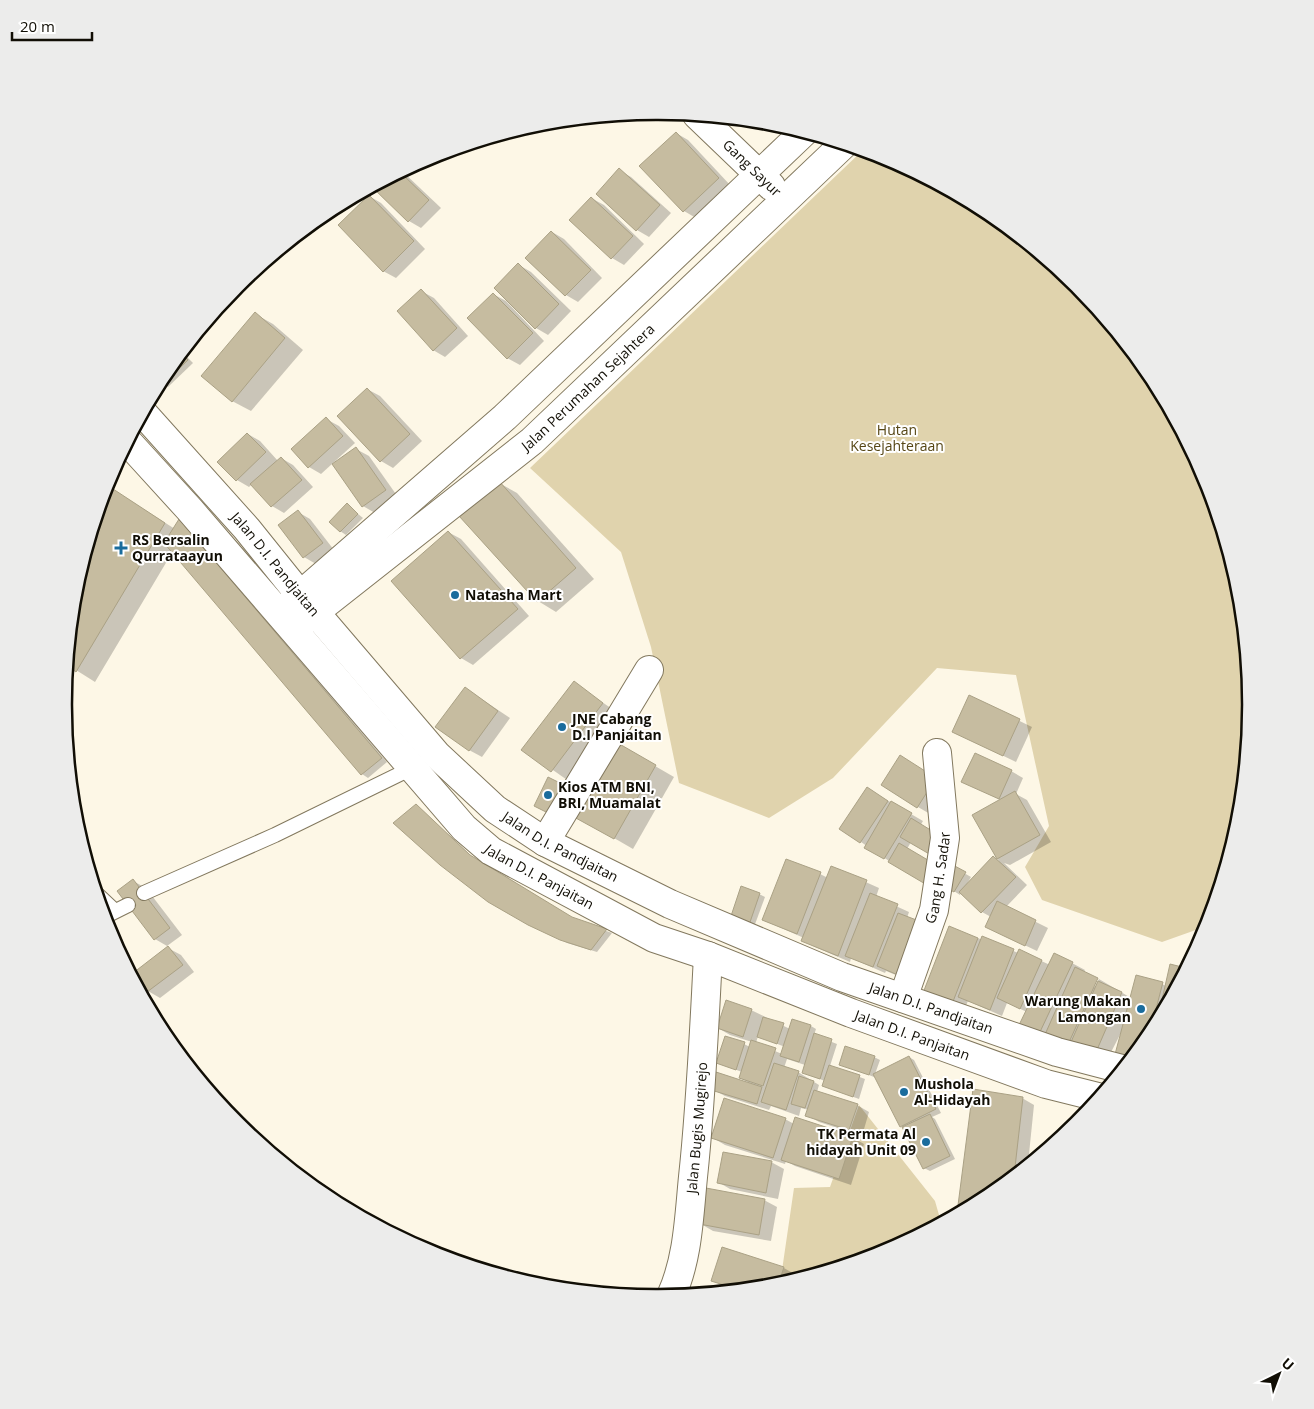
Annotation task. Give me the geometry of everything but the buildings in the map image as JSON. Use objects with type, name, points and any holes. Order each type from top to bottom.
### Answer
[{"type":"main road","name":"Gang Sayur","points":[[704,122],[784,200]]},
{"type":"main road","points":[[286,621],[307,604],[504,418],[798,138]]},
{"type":"main road","name":"Jalan Perumahan Sejahtera","points":[[307,604],[532,441],[839,149]]},
{"type":"main road","name":"Jalan D.I. Pandjaitan","points":[[147,419],[247,529],[307,604],[437,755],[495,809],[545,842],[670,904],[842,977],[1057,1052],[1115,1067]]},
{"type":"main road","name":"Jalan D.I. Panjaitan","points":[[132,447],[286,621],[464,828],[491,851],[654,938],[708,956],[1021,1075],[1091,1095]]},
{"type":"main road","points":[[545,842],[649,670]]},
{"type":"main road","name":"Gang H. Sadar","points":[[903,998],[934,910],[945,838],[937,752]]},
{"type":"main road","name":"Jalan Bugis Mugirejo","points":[[674,1289],[688,1236],[698,1135],[708,956]]},
{"type":"lane","points":[[144,893],[275,835],[412,768]]},
{"type":"lane","points":[[112,913],[128,905]]},
{"type":"green space","name":"Hutan Kesejahteraan","points":[[857,155],[916,180],[982,219],[1013,241],[1070,291],[1121,349],[1163,412],[1181,446],[1197,481],[1222,553],[1230,590],[1240,666],[1242,704],[1240,743],[1230,819],[1222,856],[1196,930],[1162,942],[1042,900],[1025,867],[1049,826],[1016,675],[937,668],[833,778],[769,818],[679,783],[651,647],[621,552],[530,468]]},
{"type":"green space","points":[[859,1105],[935,1201],[939,1216],[881,1245],[845,1258],[781,1276],[794,1188],[830,1187]]},
{"type":"place","name":"RS Bersalin Qurrataayun","points":[[121,548]]},
{"type":"place","name":"Natasha Mart","points":[[455,595]]},
{"type":"place","name":"JNE Cabang D.I Panjaitan","points":[[562,727]]},
{"type":"place","name":"Kios ATM BNI, BRI, Muamalat","points":[[548,795]]},
{"type":"place","name":"Warung Makan Lamongan","points":[[1141,1009]]},
{"type":"place","name":"Mushola Al-Hidayah","points":[[904,1092]]},
{"type":"place","name":"TK Permata Al hidayah Unit 09","points":[[926,1142]]}]
